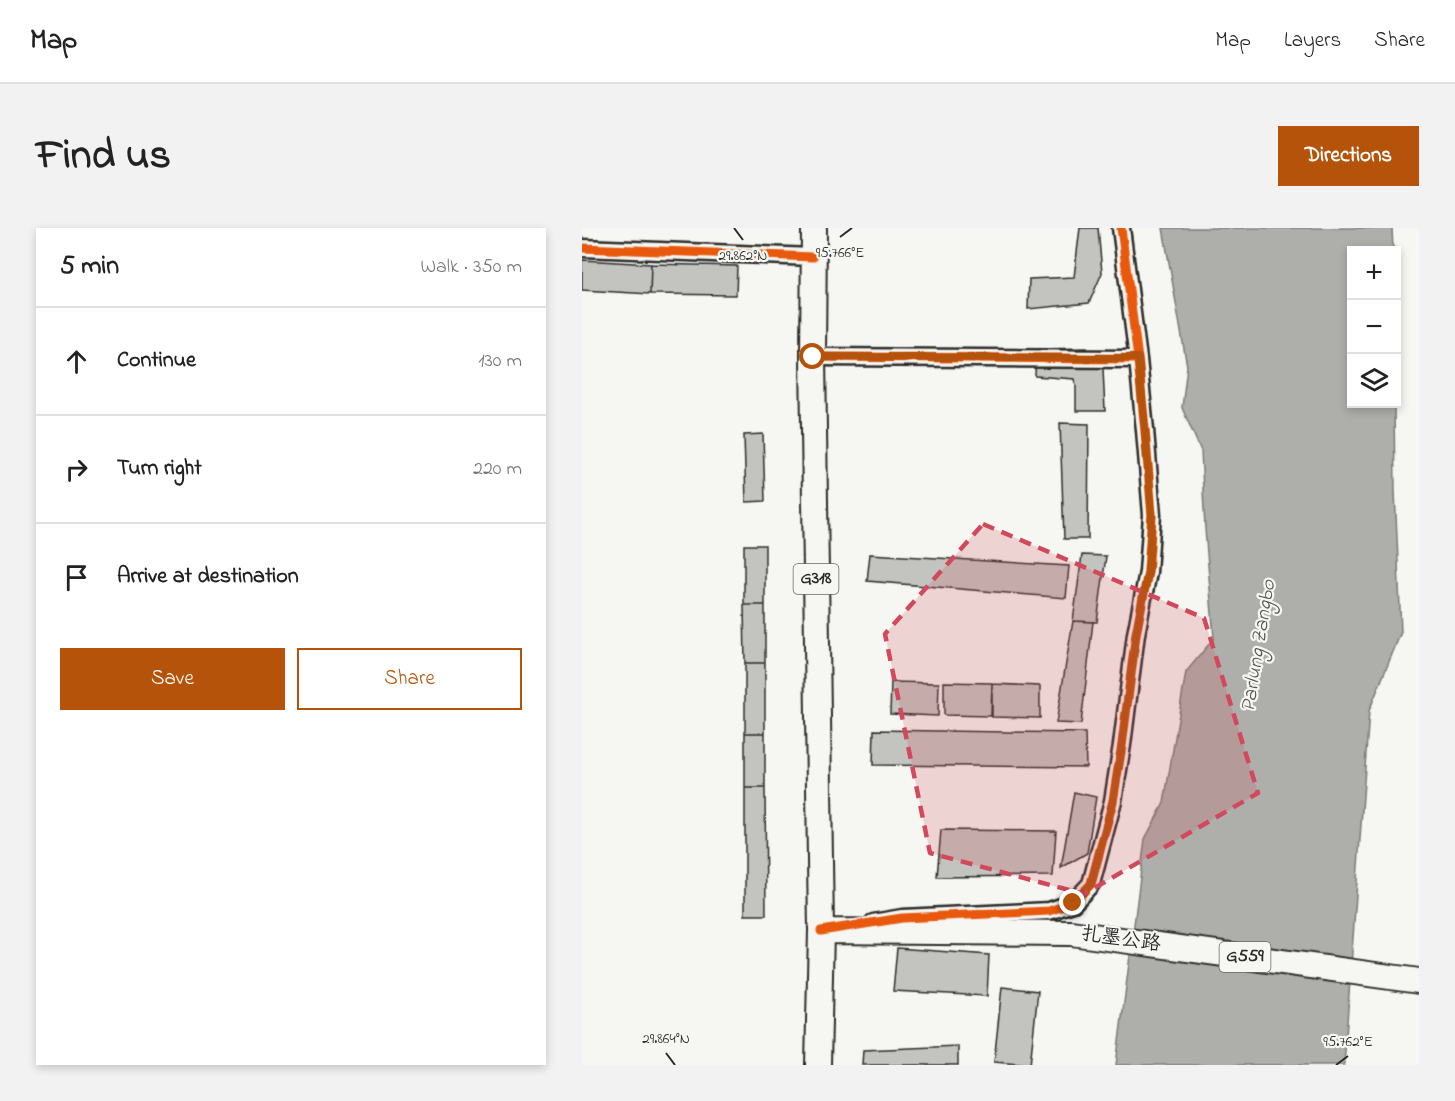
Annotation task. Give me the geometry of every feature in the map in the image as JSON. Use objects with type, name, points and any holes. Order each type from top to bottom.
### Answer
[{"type":"highway","name":"G318","points":[[814,228],[813,357],[821,931],[818,1065]]},
{"type":"highway","name":"扎墨公路","points":[[821,931],[1071,933],[1419,981]]},
{"type":"street","points":[[821,931],[902,918],[1049,911],[1073,903],[1091,884],[1113,801],[1136,634],[1148,572],[1152,515],[1138,358],[1121,228]]},
{"type":"street","points":[[582,249],[813,257]]},
{"type":"street","points":[[813,357],[1138,358]]},
{"type":"highlighted area","points":[[983,524],[1204,618],[1258,793],[1084,894],[930,853],[885,634]]},
{"type":"water","name":"Parlung Zangbo","points":[[1163,228],[1392,228],[1393,246],[1347,246],[1347,408],[1394,408],[1401,632],[1369,711],[1344,1065],[1116,1065],[1145,839],[1164,803],[1186,672],[1214,638],[1201,451],[1182,408],[1187,366]]},
{"type":"building","points":[[1080,228],[1098,228],[1102,273],[1089,303],[1028,309],[1029,279],[1074,277]]},
{"type":"building","points":[[582,260],[651,264],[650,294],[582,290]]},
{"type":"building","points":[[651,264],[737,266],[736,295],[650,294]]},
{"type":"building","points":[[1087,348],[1103,369],[1105,411],[1076,411],[1075,379],[1035,376],[1036,349]]},
{"type":"building","points":[[1060,423],[1089,424],[1088,539],[1064,539]]},
{"type":"building","points":[[763,434],[765,501],[746,502],[744,435]]},
{"type":"building","points":[[744,545],[765,545],[765,605],[744,605]]},
{"type":"building","points":[[870,554],[1069,566],[1066,598],[867,581]]},
{"type":"building","points":[[1082,555],[1106,556],[1097,622],[1073,621]]},
{"type":"building","points":[[744,605],[765,605],[765,663],[745,663]]},
{"type":"building","points":[[1073,621],[1093,622],[1081,724],[1056,723]]},
{"type":"building","points":[[745,663],[765,663],[765,733],[745,733]]},
{"type":"building","points":[[891,682],[939,683],[938,716],[890,714]]},
{"type":"building","points":[[944,682],[992,683],[991,716],[944,715]]},
{"type":"building","points":[[992,684],[1040,686],[1040,718],[992,717]]},
{"type":"building","points":[[874,730],[1085,733],[1086,767],[873,765]]},
{"type":"building","points":[[745,733],[765,733],[765,788],[745,788]]},
{"type":"building","points":[[745,788],[765,788],[766,915],[745,915]]},
{"type":"building","points":[[1074,792],[1096,797],[1087,853],[1061,868]]},
{"type":"building","points":[[941,830],[1056,831],[1053,876],[937,877]]},
{"type":"building","points":[[897,948],[989,955],[987,996],[893,991]]},
{"type":"building","points":[[1002,987],[1038,991],[1030,1065],[994,1062]]},
{"type":"building","points":[[958,1046],[958,1065],[862,1065],[863,1050]]},
{"type":"cycle path","points":[[821,931],[902,918],[1049,911],[1073,903],[1091,884],[1113,801],[1136,634],[1148,572],[1152,515],[1138,359],[1121,228]]},
{"type":"cycle path","points":[[582,248],[813,257]]},
{"type":"cycle path","points":[[813,357],[1138,359]]},
{"type":"route","points":[[813,357],[1138,358],[1152,515],[1148,572],[1136,634],[1113,801],[1091,884],[1073,903]]}]
